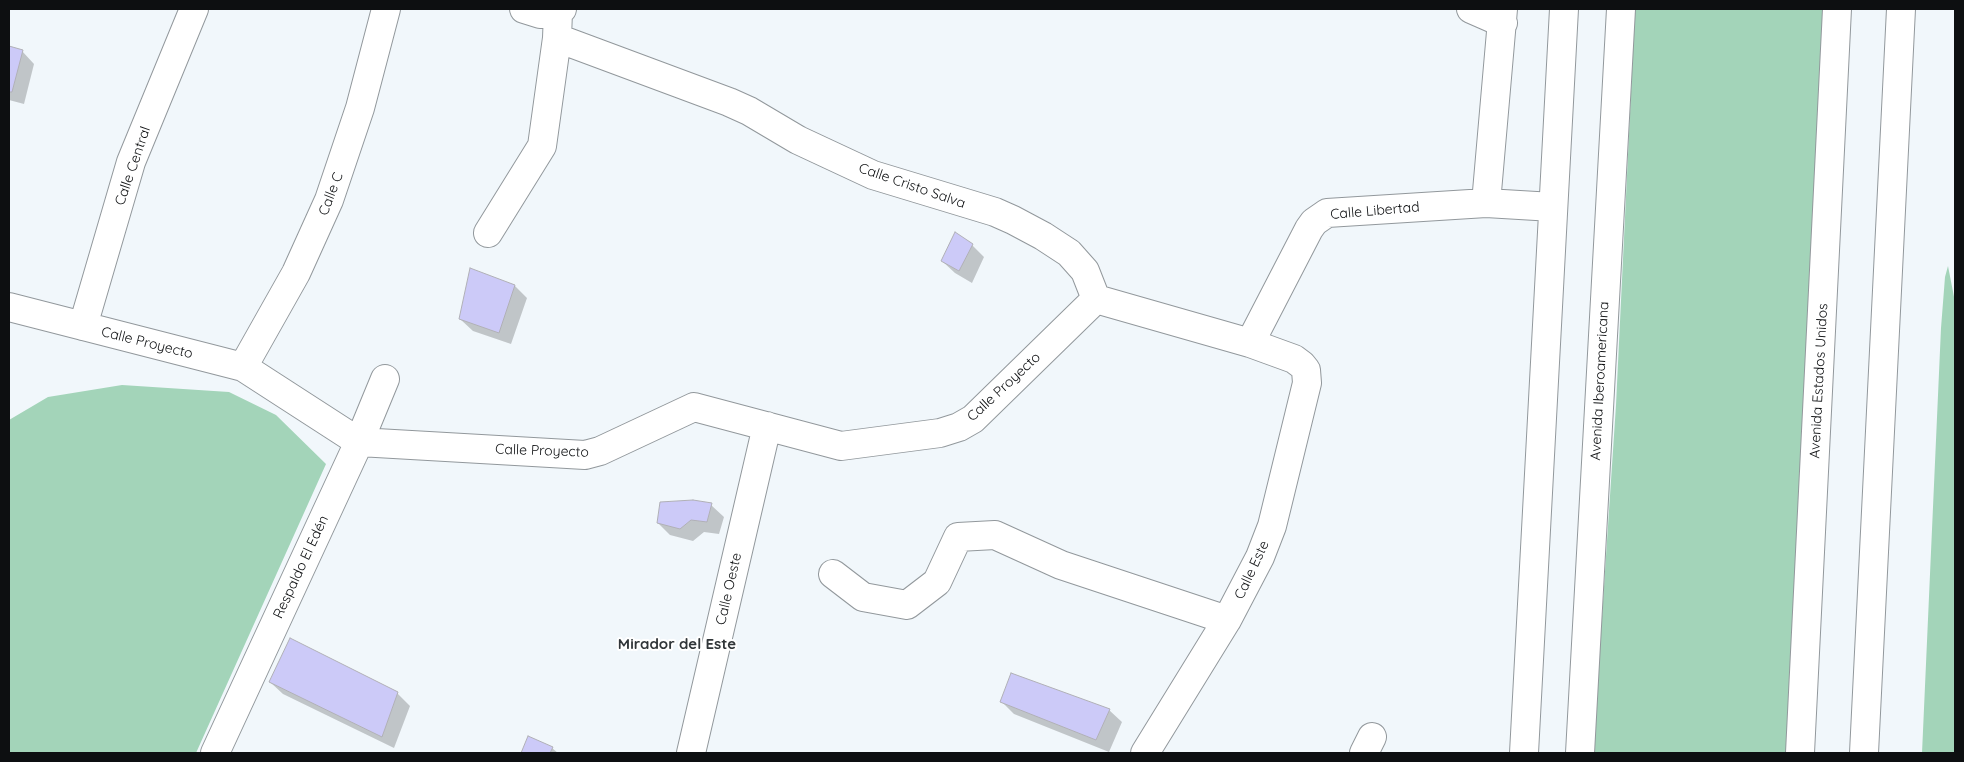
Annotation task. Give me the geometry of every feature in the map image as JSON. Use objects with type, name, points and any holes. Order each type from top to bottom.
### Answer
[{"type":"street","name":"Calle Central","points":[[83,326],[132,162],[194,9]]},
{"type":"street","name":"Calle C","points":[[243,367],[296,273],[329,200],[360,108],[386,9]]},
{"type":"street","name":"Calle Cristo Salva","points":[[524,9],[559,19],[739,106],[798,140],[873,175],[994,212],[1013,220],[1069,253],[1085,271],[1096,298]]},
{"type":"street","points":[[1471,9],[1503,16],[1486,203]]},
{"type":"street","points":[[1524,753],[1564,9]]},
{"type":"street","name":"Avenida Iberoamericana","points":[[1580,753],[1621,9]]},
{"type":"street","name":"Avenida Estados Unidos","points":[[1800,753],[1837,9]]},
{"type":"street","points":[[1864,753],[1901,9]]},
{"type":"street","points":[[488,233],[542,146],[559,19]]},
{"type":"street","name":"Calle Libertad","points":[[1250,344],[1309,229],[1314,222],[1327,213],[1486,203],[1554,207]]},
{"type":"street","name":"Calle Proyecto","points":[[9,307],[243,367],[359,442],[586,456],[694,406],[840,446],[926,436],[959,427],[973,419],[1096,298]]},
{"type":"street","points":[[1096,298],[1250,344]]},
{"type":"street","name":"Calle Este","points":[[1149,752],[1227,620],[1260,558],[1272,526],[1307,383],[1304,367],[1294,359],[1250,344]]},
{"type":"street","name":"Respaldo El Edén","points":[[215,753],[359,442],[385,379]]},
{"type":"street","name":"Calle Oeste","points":[[691,753],[767,426]]},
{"type":"street","points":[[833,574],[863,597],[907,605],[937,582],[958,537],[995,535],[1061,564],[1227,620]]},
{"type":"green space","points":[[1635,9],[1824,9],[1786,753],[1593,753],[1616,405]]},
{"type":"green space","points":[[1948,266],[1955,302],[1955,753],[1922,753],[1941,328],[1945,277]]},
{"type":"green space","points":[[122,385],[229,392],[276,415],[326,464],[196,753],[9,753],[9,420],[48,397]]},
{"type":"building","points":[[9,46],[23,50],[12,92],[9,92]]},
{"type":"building","points":[[955,232],[973,244],[959,271],[941,261]]},
{"type":"building","points":[[470,268],[515,285],[499,333],[459,319]]},
{"type":"building","points":[[693,500],[712,503],[707,522],[691,520],[680,529],[657,523],[660,502]]},
{"type":"building","points":[[290,638],[398,692],[382,737],[269,682]]},
{"type":"building","points":[[1011,673],[1110,709],[1096,740],[1000,702]]},
{"type":"building","points":[[528,736],[553,747],[550,753],[521,753]]},
{"type":"district","name":"Mirador del Este","points":[[677,644]]}]
